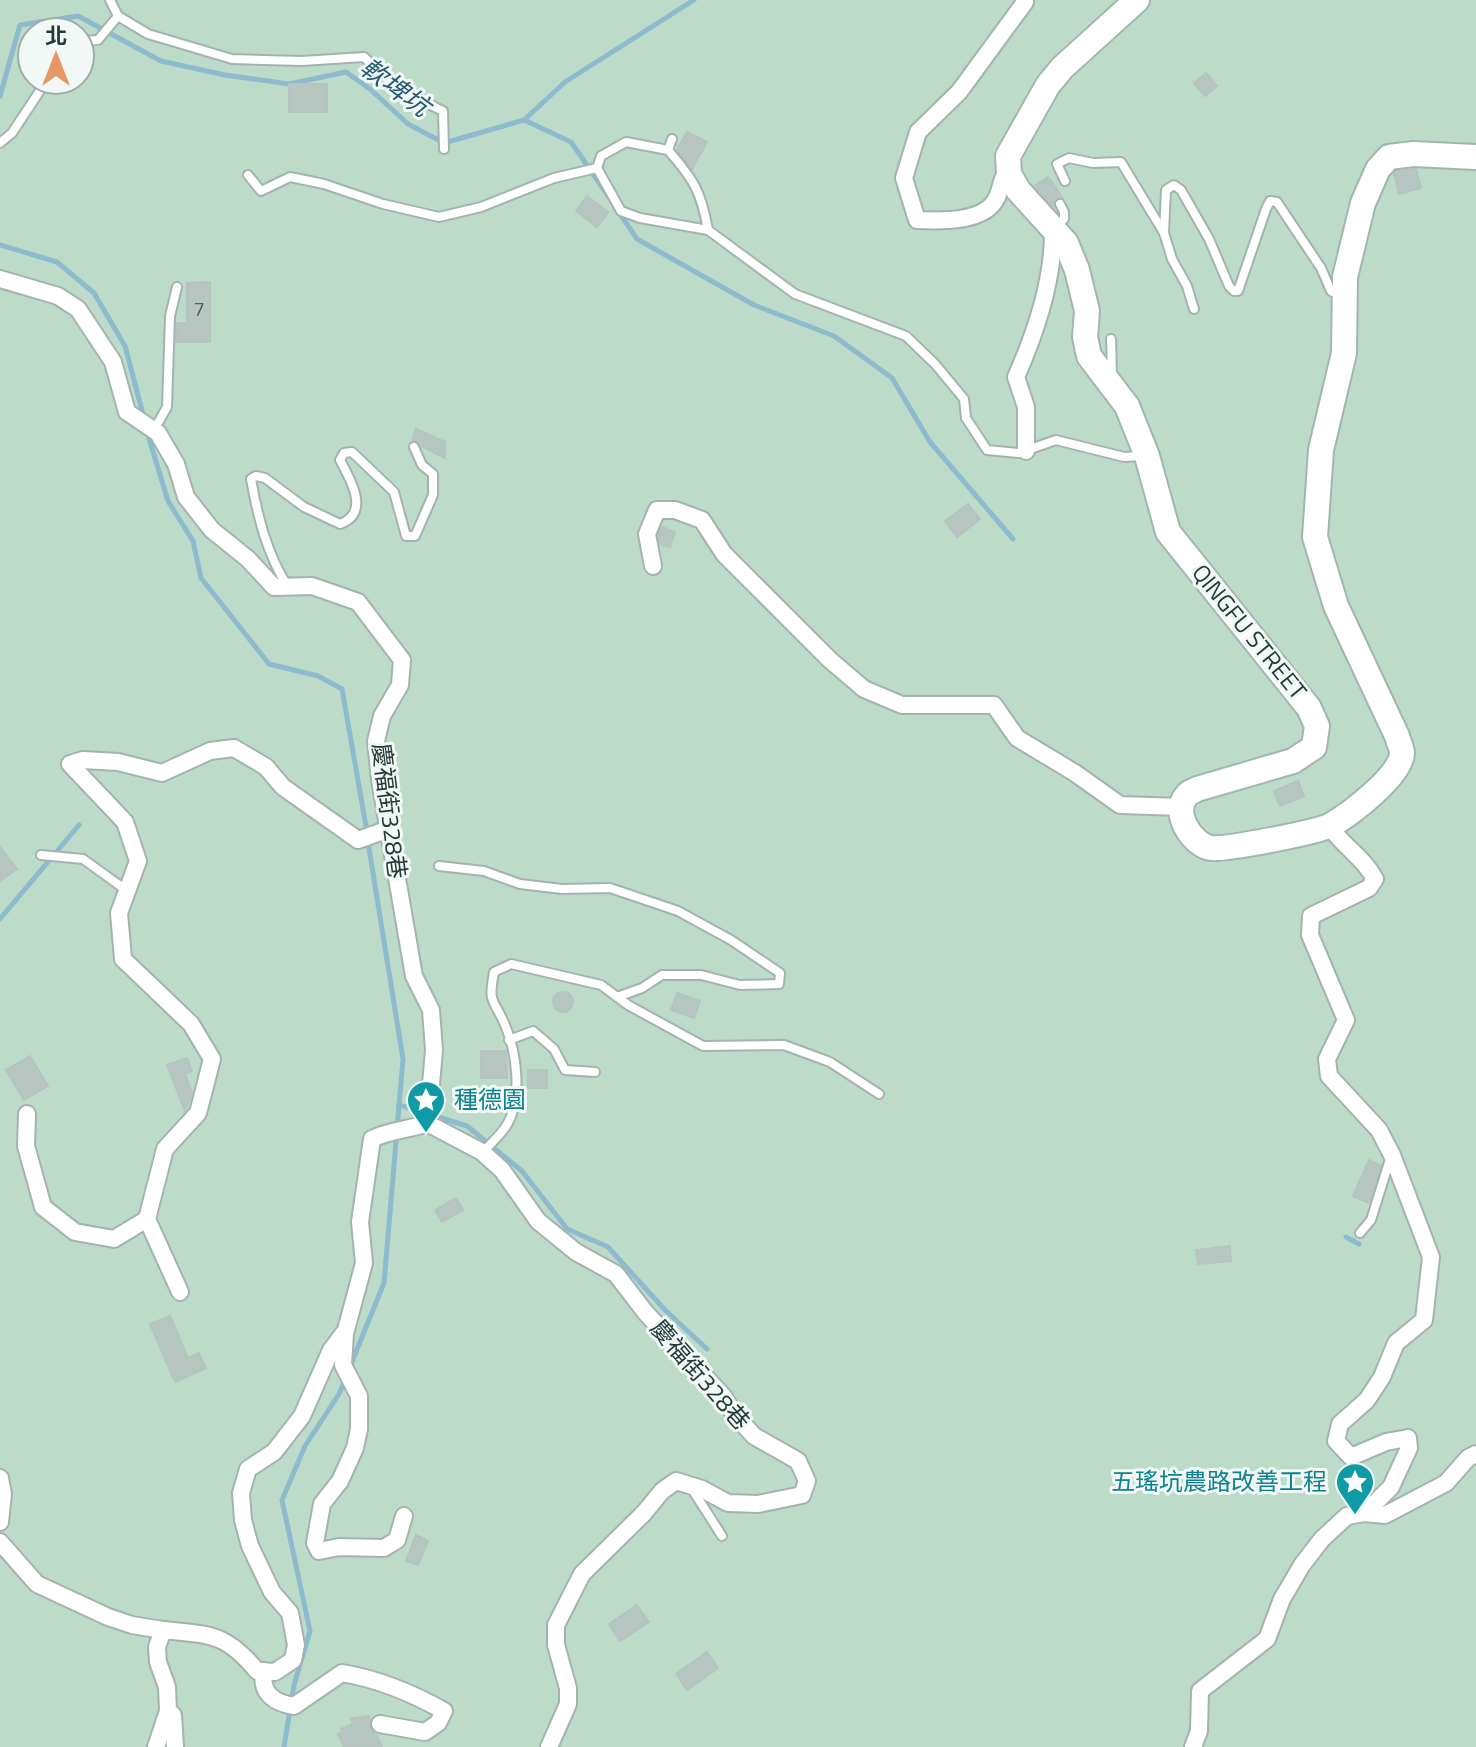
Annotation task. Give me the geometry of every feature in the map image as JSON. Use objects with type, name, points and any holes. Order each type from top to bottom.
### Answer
[{"type":"street","points":[[1025,2],[959,92],[918,132],[904,178],[917,220],[946,221],[981,213],[996,201],[1004,173],[1009,168],[1008,156],[1048,85],[1062,68],[1137,0]]},
{"type":"street","points":[[653,566],[647,534],[657,510],[675,510],[702,520],[724,554],[809,640],[864,689],[902,705],[994,705],[1017,738],[1120,805],[1181,807],[1187,830],[1197,842],[1208,848],[1229,848],[1329,826],[1386,783],[1397,771],[1402,753],[1397,736],[1336,606],[1315,537],[1321,450],[1344,353],[1345,277],[1363,203],[1378,169],[1389,157],[1476,157]]},
{"type":"street","name":"QINGFU STREET","points":[[1009,168],[1018,190],[1066,243],[1077,270],[1087,311],[1085,337],[1089,356],[1127,406],[1147,456],[1168,532],[1309,708],[1317,726],[1314,747],[1293,761],[1197,789],[1187,795],[1181,807]]},
{"type":"street","points":[[1026,451],[1026,407],[1016,377],[1032,342],[1054,259],[1053,228]]},
{"type":"street","name":"慶福街328巷","points":[[0,279],[58,296],[78,309],[113,362],[127,412],[154,430],[176,464],[186,497],[212,530],[248,559],[274,587],[312,586],[358,602],[402,660],[400,685],[382,716],[376,741],[383,831],[414,976],[431,1010],[434,1050],[428,1117],[483,1152],[502,1170],[538,1221],[576,1252],[616,1274],[645,1312],[723,1396],[754,1436],[798,1461],[807,1481],[802,1495],[758,1504],[728,1503],[689,1486]]},
{"type":"street","name":"慶福街328巷","points":[[147,1219],[165,1149],[198,1113],[212,1059],[191,1024],[155,993],[123,959],[119,913],[138,861],[125,822],[70,764],[83,760],[118,762],[162,773],[210,751],[234,748],[266,767],[283,787],[358,840],[383,831]]},
{"type":"street","points":[[1329,826],[1338,839],[1368,865],[1375,879],[1369,888],[1311,916],[1310,935],[1346,1020],[1327,1059],[1329,1076],[1362,1108],[1379,1130],[1392,1155],[1431,1257],[1424,1320],[1396,1343],[1382,1377],[1367,1400],[1340,1424],[1336,1441],[1351,1457],[1386,1442],[1408,1438],[1409,1448],[1391,1487],[1365,1513]]},
{"type":"street","points":[[27,1114],[26,1146],[43,1207],[75,1232],[114,1239],[147,1219],[180,1292]]},
{"type":"street","points":[[404,1516],[397,1540],[384,1548],[339,1547],[319,1551],[315,1543],[322,1504],[340,1481],[359,1429],[359,1396],[343,1365],[346,1330],[364,1263],[360,1222],[372,1139],[386,1132],[406,1131],[428,1117]]},
{"type":"street","points":[[0,1542],[37,1584],[132,1625],[214,1635],[245,1656],[257,1671],[275,1672],[293,1660],[295,1635],[290,1613],[272,1592],[250,1546],[243,1520],[241,1493],[248,1469],[274,1452],[302,1416],[331,1350],[346,1330]]},
{"type":"street","points":[[1193,1747],[1199,1731],[1200,1691],[1267,1639],[1282,1599],[1322,1539],[1347,1516],[1365,1513],[1385,1515],[1446,1483],[1468,1458],[1476,1454]]},
{"type":"street","points":[[0,1478],[3,1494],[0,1522]]},
{"type":"street","points":[[549,1747],[568,1704],[568,1688],[556,1645],[556,1625],[569,1598],[582,1574],[662,1491],[676,1481],[689,1486]]},
{"type":"street","points":[[156,1747],[168,1711],[167,1687],[158,1662],[157,1647],[163,1630]]},
{"type":"street","points":[[264,1671],[262,1682],[268,1695],[288,1705],[342,1673],[371,1678],[418,1696],[444,1711],[438,1723],[425,1732],[380,1724]]},
{"type":"street","points":[[168,1711],[173,1715],[175,1747]]},
{"type":"lane","points":[[110,0],[118,16],[148,34],[232,59],[302,61],[364,57],[399,90],[443,111],[444,149]]},
{"type":"lane","points":[[96,40],[118,16]]},
{"type":"lane","points":[[0,143],[12,133],[36,96]]},
{"type":"lane","points":[[668,150],[672,139]]},
{"type":"lane","points":[[708,230],[703,203],[693,180],[668,150],[626,142],[601,156],[597,168],[621,211],[640,218],[708,230],[795,294],[906,336],[964,399],[966,418],[987,450],[1019,453],[1056,440],[1124,457],[1147,456]]},
{"type":"lane","points":[[1065,181],[1057,164],[1069,158],[1093,163],[1121,162],[1164,233],[1194,309]]},
{"type":"lane","points":[[248,175],[261,191],[290,177],[439,217],[493,203],[554,178],[597,168]]},
{"type":"lane","points":[[1164,233],[1166,190],[1174,185],[1181,190],[1209,239],[1229,286],[1238,291],[1266,209],[1270,201],[1277,202],[1321,268],[1331,291],[1346,297]]},
{"type":"lane","points":[[1053,228],[1064,219],[1060,204]]},
{"type":"lane","points":[[154,430],[167,407],[170,316],[177,287]]},
{"type":"lane","points":[[1111,339],[1114,389]]},
{"type":"lane","points":[[288,587],[271,558],[251,479],[256,476],[265,478],[291,499],[340,524],[348,521],[356,510],[353,484],[340,460],[344,453],[352,452],[394,492],[406,536],[415,536],[433,495],[433,474],[422,465],[414,447]]},
{"type":"lane","points":[[41,855],[83,859],[127,890]]},
{"type":"lane","points":[[439,866],[484,871],[534,886],[610,888],[678,911],[731,940],[780,973],[779,984],[740,985],[701,975],[662,975],[642,988],[617,997]]},
{"type":"lane","points":[[483,1152],[506,1127],[515,1105],[509,1040],[489,997],[494,972],[511,964],[601,985],[703,1046],[784,1045],[830,1062],[879,1094]]},
{"type":"lane","points":[[509,1040],[533,1031],[554,1049],[565,1070],[595,1072]]},
{"type":"lane","points":[[1360,1233],[1371,1220],[1392,1155]]},
{"type":"lane","points":[[689,1486],[722,1536]]},
{"type":"green space","points":[[0,0],[1476,0],[1476,1747],[0,1747]]},
{"type":"building","points":[[1206,73],[1217,86],[1205,96],[1194,83]]},
{"type":"building","points":[[289,84],[327,84],[327,112],[289,112]]},
{"type":"building","points":[[687,132],[707,142],[692,169],[677,150]]},
{"type":"building","points":[[1416,169],[1421,188],[1399,194],[1396,171]]},
{"type":"building","points":[[1048,177],[1063,198],[1055,200],[1054,207],[1035,186]]},
{"type":"building","points":[[587,196],[608,212],[597,227],[576,211]]},
{"type":"building","points":[[210,282],[210,342],[176,342],[177,323],[187,323],[187,283]]},
{"type":"building","points":[[416,429],[445,442],[445,458],[412,440]]},
{"type":"building","points":[[968,504],[980,519],[957,537],[945,521]]},
{"type":"building","points":[[662,527],[675,532],[670,547],[660,544],[658,535]]},
{"type":"building","points":[[1298,781],[1304,796],[1280,806],[1274,791]]},
{"type":"building","points":[[0,847],[17,869],[0,881]]},
{"type":"building","points":[[563,992],[570,995],[573,1002],[570,1009],[563,1012],[556,1009],[553,1002],[556,995]]},
{"type":"building","points":[[677,993],[700,1001],[694,1018],[671,1010]]},
{"type":"building","points":[[481,1051],[506,1051],[507,1078],[481,1078]]},
{"type":"building","points":[[30,1056],[48,1086],[24,1100],[6,1070]]},
{"type":"building","points":[[187,1058],[192,1071],[185,1074],[192,1093],[185,1111],[167,1065]]},
{"type":"building","points":[[528,1070],[547,1070],[547,1088],[528,1088]]},
{"type":"building","points":[[1369,1160],[1381,1166],[1369,1203],[1353,1196]]},
{"type":"building","points":[[456,1198],[463,1210],[442,1222],[435,1210]]},
{"type":"building","points":[[1230,1246],[1231,1261],[1198,1264],[1196,1250]]},
{"type":"building","points":[[170,1316],[188,1358],[199,1353],[206,1368],[175,1382],[150,1324]]},
{"type":"building","points":[[416,1535],[428,1541],[418,1565],[406,1561]]},
{"type":"building","points":[[637,1605],[649,1622],[620,1641],[609,1624]]},
{"type":"building","points":[[707,1652],[718,1668],[687,1690],[676,1674]]},
{"type":"building","points":[[369,1716],[370,1728],[382,1747],[344,1747],[338,1734],[343,1732],[341,1729],[353,1724],[351,1718]]},
{"type":"waterway","name":"軟埤坑","points":[[0,96],[20,25],[78,16],[161,61],[225,75],[289,84],[346,72],[408,124],[444,143],[524,120],[565,82],[694,0]]},
{"type":"waterway","points":[[524,120],[571,142],[613,203]]},
{"type":"waterway","points":[[618,211],[637,239],[754,305],[834,336],[892,378],[930,442],[1013,539]]},
{"type":"waterway","points":[[0,245],[57,262],[94,293],[125,346],[144,418]]},
{"type":"waterway","points":[[147,432],[168,501],[193,541],[201,578],[269,664],[318,676],[342,689],[367,832]]},
{"type":"waterway","points":[[0,919],[79,825]]},
{"type":"waterway","points":[[349,1369],[384,1283],[403,1059],[368,842]]},
{"type":"waterway","points":[[399,1105],[467,1126],[522,1171],[567,1229],[608,1247],[665,1310],[707,1349]]},
{"type":"waterway","points":[[1346,1237],[1359,1244]]},
{"type":"waterway","points":[[284,1747],[294,1685],[310,1631],[282,1500],[305,1446],[346,1378]]},
{"type":"place","name":"種德園","points":[[426,1134]]},
{"type":"place","name":"五瑤坑農路改善工程","points":[[1355,1516]]}]
